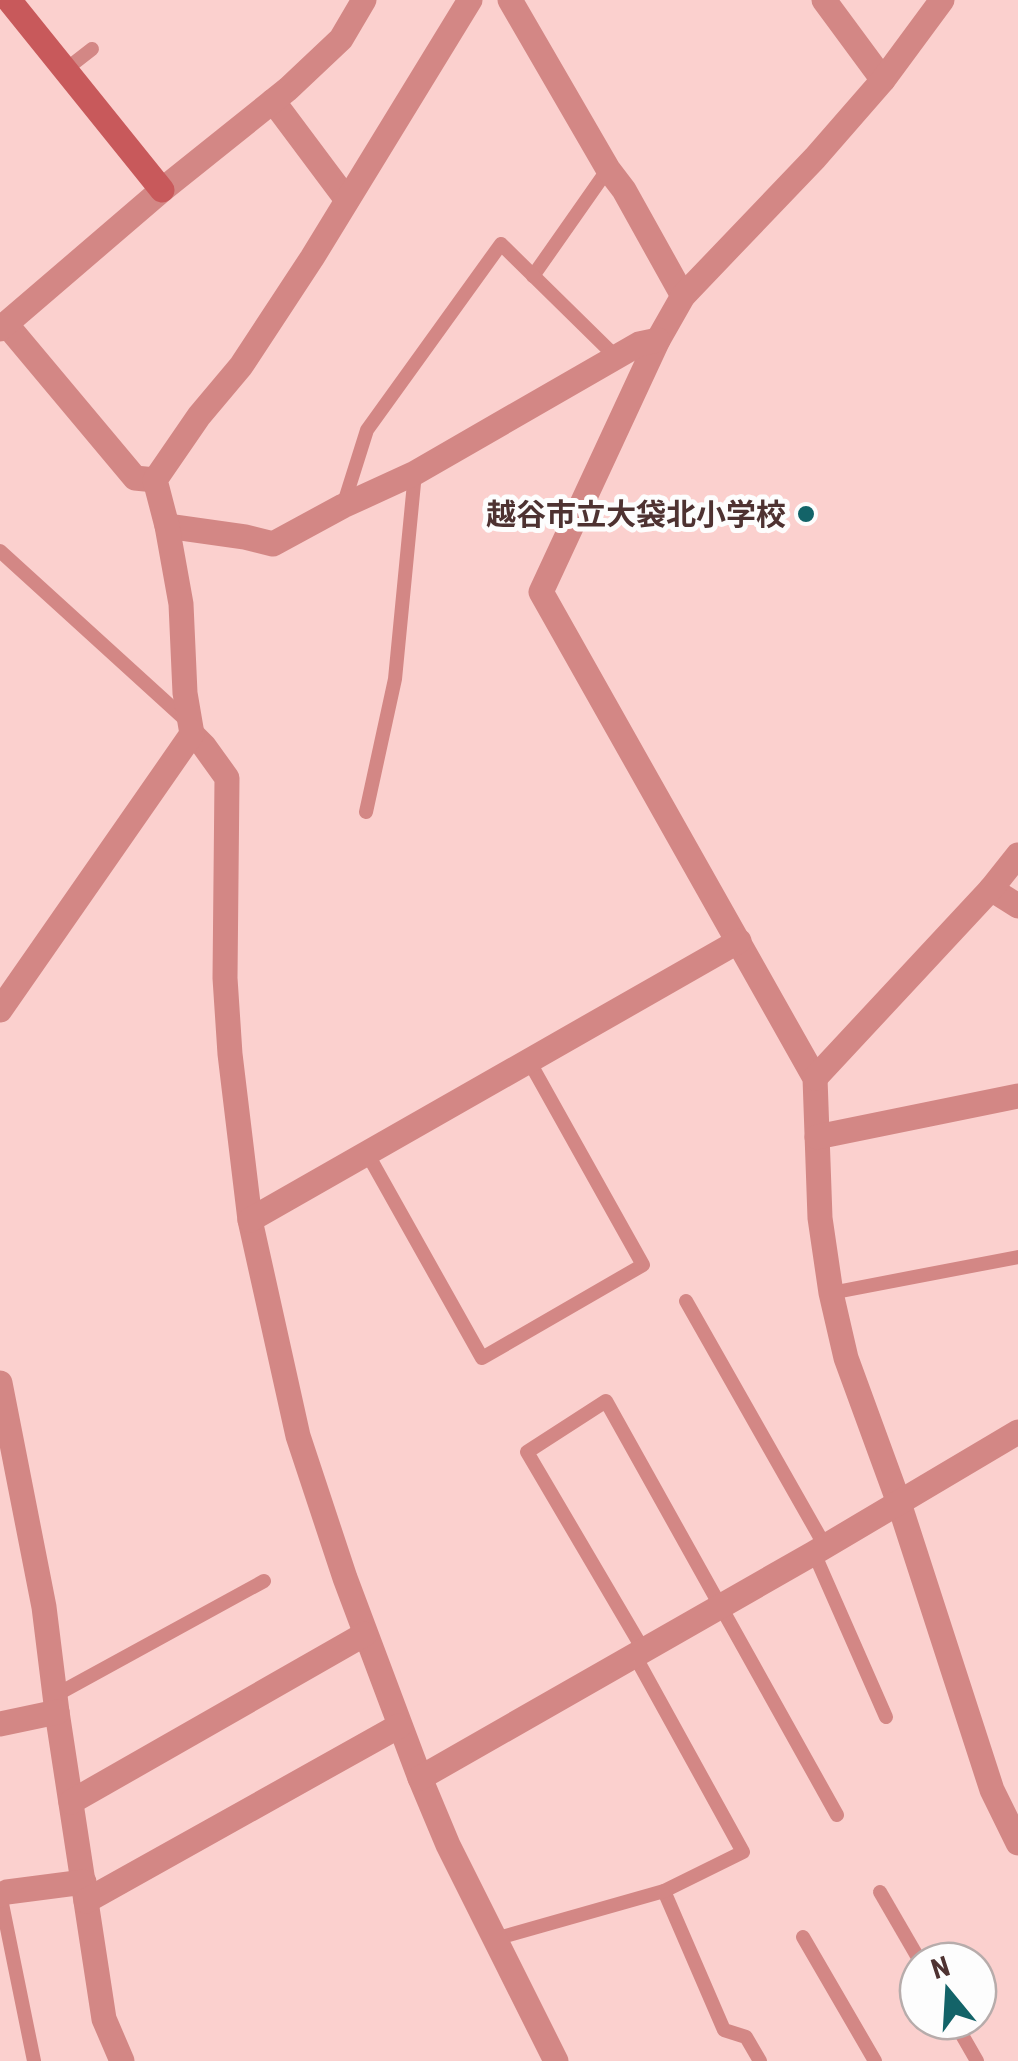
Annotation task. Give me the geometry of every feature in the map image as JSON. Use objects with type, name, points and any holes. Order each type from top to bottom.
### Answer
[{"type":"street","points":[[8,0],[162,190]]},
{"type":"street","points":[[154,480],[135,478],[3,326],[273,101],[341,39],[364,0]]},
{"type":"street","points":[[470,0],[242,366],[199,416],[154,480],[181,604],[185,693],[192,730],[227,778],[225,978],[230,1054],[250,1220],[298,1436],[365,1634],[420,1778],[550,2059]]},
{"type":"street","points":[[510,0],[684,296]]},
{"type":"street","points":[[824,0],[883,80]]},
{"type":"street","points":[[942,0],[883,80],[816,158],[684,296],[658,340],[541,592],[815,1078],[820,1218],[846,1358],[899,1504],[992,1790],[1018,1843]]},
{"type":"street","points":[[273,101],[347,200]]},
{"type":"street","points":[[166,526],[273,544],[415,473],[640,344],[658,340]]},
{"type":"street","points":[[0,1010],[192,730]]},
{"type":"street","points":[[815,1078],[1018,855]]},
{"type":"street","points":[[991,889],[1018,906]]},
{"type":"street","points":[[250,1220],[739,941]]},
{"type":"street","points":[[817,1137],[1018,1096]]},
{"type":"street","points":[[0,1383],[10,1483],[44,1608],[104,2019],[122,2061]]},
{"type":"street","points":[[420,1778],[1018,1432]]},
{"type":"street","points":[[71,1802],[365,1634]]},
{"type":"street","points":[[0,1724],[56,1704]]},
{"type":"street","points":[[0,1895],[85,1891],[399,1726]]},
{"type":"lane","points":[[65,70],[92,49]]},
{"type":"lane","points":[[533,276],[608,169]]},
{"type":"lane","points":[[343,506],[367,430],[500,244],[616,357]]},
{"type":"lane","points":[[366,812],[395,679],[415,473]]},
{"type":"lane","points":[[0,550],[192,730]]},
{"type":"lane","points":[[367,1152],[482,1358],[643,1264],[529,1061]]},
{"type":"lane","points":[[831,1293],[1018,1257]]},
{"type":"lane","points":[[686,1301],[820,1550],[886,1718]]},
{"type":"lane","points":[[495,1939],[664,1891],[743,1852],[639,1654],[526,1452],[606,1401],[837,1814]]},
{"type":"lane","points":[[56,1704],[264,1581]]},
{"type":"lane","points":[[664,1891],[724,2030],[746,2037],[760,2061]]},
{"type":"lane","points":[[880,1892],[908,1941]]},
{"type":"lane","points":[[0,1895],[34,2061]]},
{"type":"lane","points":[[803,1936],[875,2061]]},
{"type":"place","name":"越谷市立大袋北小学校","points":[[806,514]]}]
